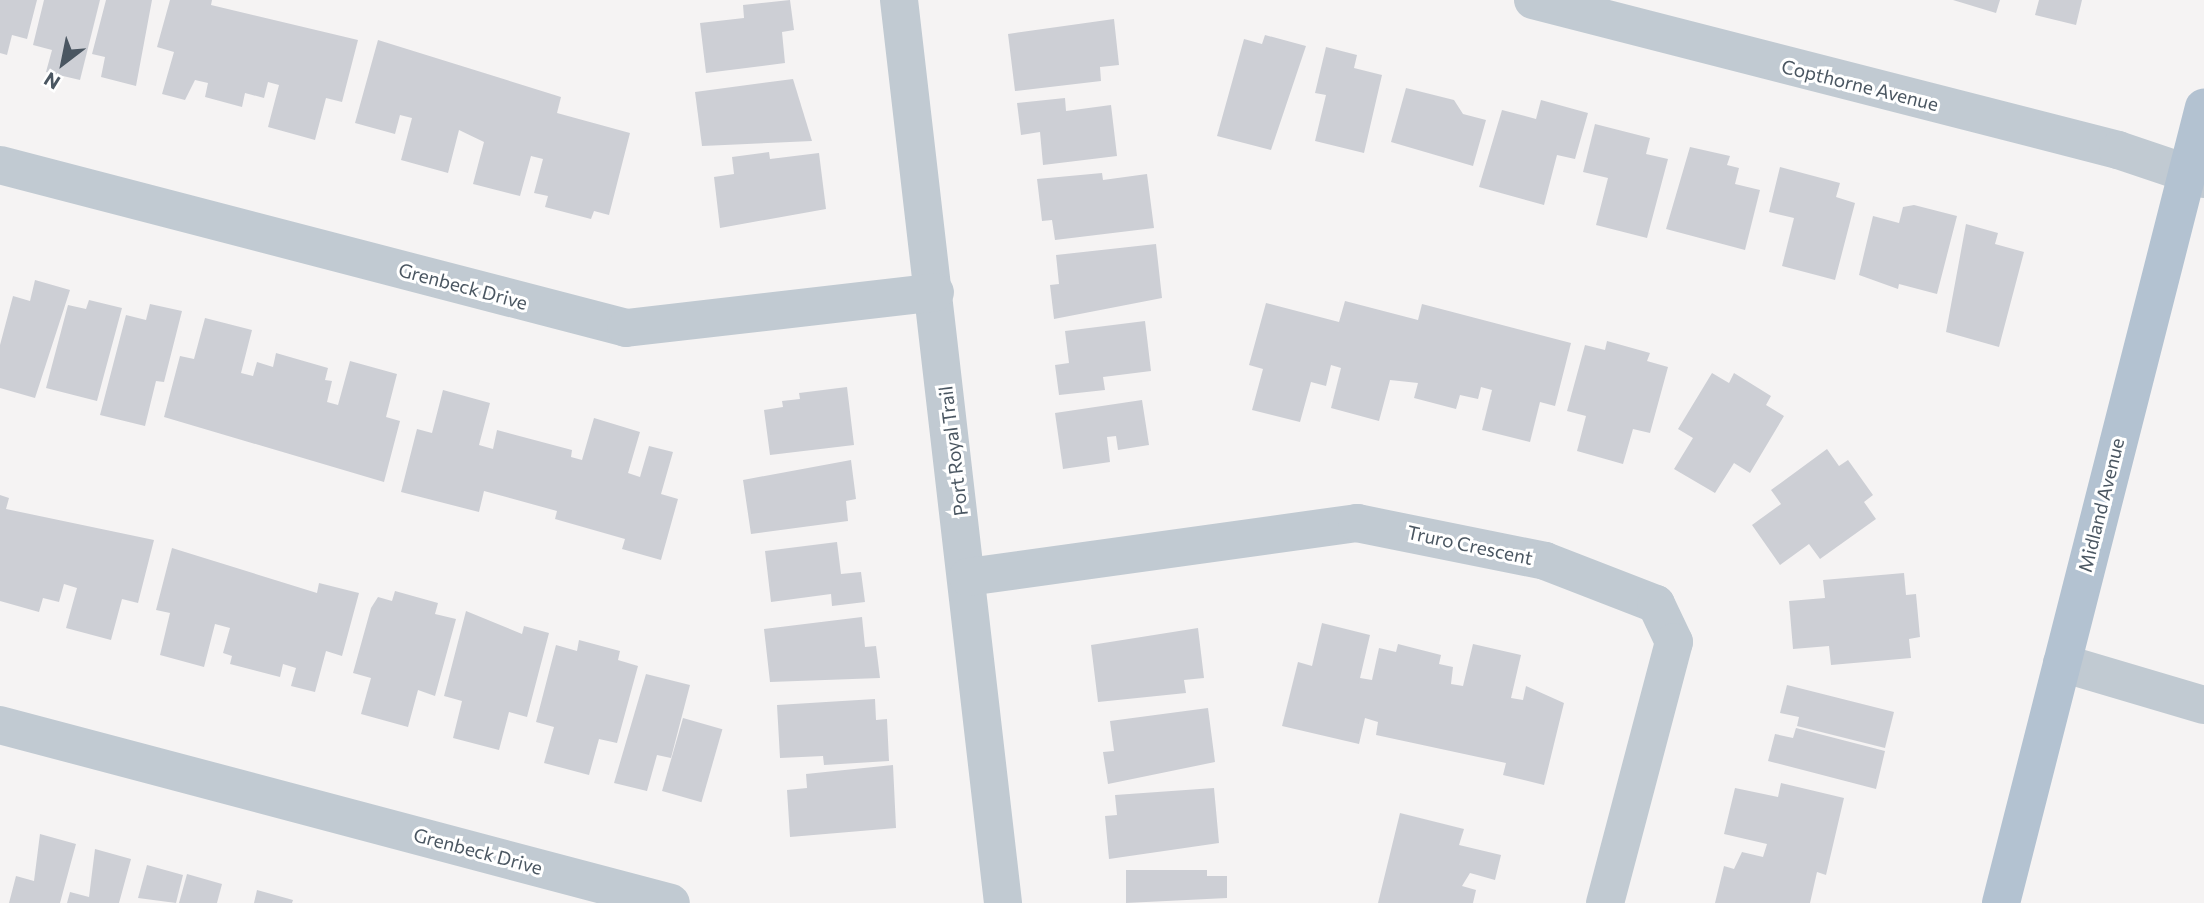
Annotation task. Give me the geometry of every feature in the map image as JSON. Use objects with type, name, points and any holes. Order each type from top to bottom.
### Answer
[{"type":"main road","name":"Midland Avenue","points":[[2001,903],[2062,663],[2195,177],[2204,107]]},
{"type":"street","name":"Port Royal Trail","points":[[899,0],[968,577],[1003,903]]},
{"type":"street","name":"Copthorne Avenue","points":[[1533,0],[2118,150],[2195,177]]},
{"type":"street","name":"Grenbeck Drive","points":[[0,165],[626,328],[934,292]]},
{"type":"street","name":"Truro Crescent","points":[[968,577],[1357,523],[1545,561],[1656,604],[1674,642],[1605,903]]},
{"type":"street","points":[[2062,663],[2204,705]]},
{"type":"street","name":"Grenbeck Drive","points":[[0,725],[671,903]]},
{"type":"building","points":[[0,0],[37,0],[27,39],[12,35],[7,55],[0,53]]},
{"type":"building","points":[[44,0],[100,0],[80,80],[46,72],[52,50],[33,45]]},
{"type":"building","points":[[106,0],[152,0],[136,86],[101,77],[105,57],[92,54]]},
{"type":"building","points":[[170,0],[212,0],[211,5],[358,40],[342,102],[326,98],[315,140],[268,127],[279,85],[268,82],[264,98],[245,93],[242,107],[205,97],[208,83],[195,80],[185,100],[162,94],[174,52],[157,47]]},
{"type":"building","points":[[790,0],[794,30],[782,32],[785,63],[706,73],[700,23],[744,18],[743,5]]},
{"type":"building","points":[[1953,0],[2000,0],[1996,13]]},
{"type":"building","points":[[2039,0],[2082,0],[2076,25],[2035,15]]},
{"type":"building","points":[[1114,19],[1119,65],[1100,67],[1101,81],[1015,91],[1008,34]]},
{"type":"building","points":[[1265,35],[1306,46],[1271,150],[1217,136],[1244,39],[1262,44]]},
{"type":"building","points":[[378,40],[561,97],[557,113],[630,133],[609,215],[594,211],[591,219],[545,207],[548,196],[534,193],[543,159],[531,156],[520,196],[473,184],[484,142],[459,130],[448,173],[401,160],[412,118],[400,115],[395,134],[355,123]]},
{"type":"building","points":[[1326,47],[1357,55],[1354,68],[1382,75],[1364,153],[1315,141],[1326,95],[1315,93]]},
{"type":"building","points":[[793,79],[812,141],[702,146],[695,92]]},
{"type":"building","points":[[1406,88],[1454,100],[1463,114],[1486,120],[1473,166],[1391,142]]},
{"type":"building","points":[[1065,98],[1066,111],[1111,105],[1117,156],[1043,165],[1040,132],[1021,135],[1017,103]]},
{"type":"building","points":[[1541,100],[1588,113],[1575,159],[1557,155],[1544,205],[1479,187],[1502,110],[1536,119]]},
{"type":"building","points":[[1595,124],[1650,138],[1646,154],[1668,159],[1647,238],[1596,225],[1608,178],[1583,172]]},
{"type":"building","points":[[1690,147],[1730,156],[1727,165],[1739,168],[1735,184],[1760,190],[1745,250],[1666,229]]},
{"type":"building","points":[[769,152],[770,159],[819,153],[826,209],[720,228],[714,177],[734,174],[732,157]]},
{"type":"building","points":[[1780,167],[1840,183],[1836,197],[1855,203],[1835,280],[1782,266],[1794,218],[1769,212]]},
{"type":"building","points":[[1102,173],[1103,180],[1147,174],[1154,228],[1055,240],[1052,220],[1042,221],[1037,179]]},
{"type":"building","points":[[1914,205],[1957,216],[1937,294],[1899,284],[1898,289],[1859,275],[1873,216],[1899,223],[1903,207]]},
{"type":"building","points":[[1966,224],[1998,233],[1995,244],[2024,252],[1999,347],[1946,332]]},
{"type":"building","points":[[1156,244],[1162,298],[1054,319],[1050,285],[1059,284],[1056,255]]},
{"type":"building","points":[[35,280],[70,290],[35,398],[0,388],[0,345],[13,296],[30,301]]},
{"type":"building","points":[[89,300],[122,308],[97,401],[46,388],[68,305],[86,309]]},
{"type":"building","points":[[1345,301],[1418,320],[1422,304],[1571,343],[1555,406],[1540,402],[1530,442],[1482,430],[1492,390],[1481,387],[1478,399],[1460,395],[1456,409],[1414,398],[1418,383],[1390,380],[1379,421],[1331,408],[1341,368],[1331,365],[1326,386],[1311,382],[1300,422],[1252,410],[1263,369],[1249,365],[1266,303],[1339,322]]},
{"type":"building","points":[[150,304],[182,311],[164,382],[156,381],[145,426],[100,415],[126,315],[146,320]]},
{"type":"building","points":[[205,318],[252,330],[241,373],[253,376],[257,362],[273,367],[276,353],[328,368],[325,380],[332,381],[327,402],[338,405],[350,361],[397,374],[386,417],[400,421],[384,482],[164,417],[180,356],[194,359]]},
{"type":"building","points":[[1145,321],[1151,371],[1103,377],[1105,390],[1059,395],[1055,365],[1069,363],[1065,331]]},
{"type":"building","points":[[1607,341],[1650,353],[1647,361],[1668,367],[1650,433],[1633,429],[1623,464],[1577,451],[1586,416],[1567,411],[1585,345],[1605,350]]},
{"type":"building","points":[[1712,373],[1729,383],[1734,373],[1771,396],[1766,405],[1784,416],[1750,473],[1734,463],[1715,493],[1674,469],[1693,438],[1678,429]]},
{"type":"building","points":[[847,387],[854,445],[770,455],[764,410],[783,407],[782,401],[800,399],[799,393]]},
{"type":"building","points":[[443,390],[490,403],[479,445],[493,449],[497,430],[572,450],[571,457],[582,460],[594,418],[640,432],[628,473],[640,477],[649,446],[673,452],[661,494],[678,499],[661,560],[622,549],[625,539],[555,519],[557,511],[484,491],[479,512],[401,492],[417,429],[432,433]]},
{"type":"building","points":[[1142,400],[1149,445],[1118,450],[1116,436],[1107,437],[1110,462],[1063,469],[1055,413]]},
{"type":"building","points":[[1827,449],[1839,466],[1848,460],[1873,495],[1864,502],[1876,519],[1820,559],[1809,544],[1780,565],[1752,525],[1781,504],[1771,490]]},
{"type":"building","points":[[851,460],[856,499],[846,501],[848,521],[751,534],[743,480]]},
{"type":"building","points":[[0,495],[9,498],[6,509],[154,540],[138,603],[122,599],[111,640],[66,628],[77,588],[64,584],[59,602],[43,598],[39,612],[0,601]]},
{"type":"building","points":[[837,542],[841,574],[861,572],[865,602],[832,606],[831,594],[771,602],[765,551]]},
{"type":"building","points":[[172,548],[317,593],[319,583],[359,593],[342,656],[326,651],[315,692],[291,686],[296,668],[283,664],[280,677],[230,664],[232,656],[223,653],[230,628],[215,624],[204,667],[160,655],[170,613],[156,610]]},
{"type":"building","points":[[1904,573],[1906,595],[1916,594],[1920,637],[1909,639],[1911,658],[1831,665],[1829,646],[1793,649],[1789,601],[1825,598],[1823,580]]},
{"type":"building","points":[[395,591],[438,603],[435,614],[456,619],[435,696],[418,690],[408,727],[361,714],[371,678],[353,673],[371,608],[378,597],[392,601]]},
{"type":"building","points":[[466,611],[522,634],[524,626],[549,633],[527,717],[509,712],[499,750],[453,738],[462,701],[444,696]]},
{"type":"building","points":[[862,617],[865,647],[876,646],[880,678],[770,682],[764,629]]},
{"type":"building","points":[[1322,623],[1370,635],[1360,678],[1372,680],[1379,648],[1396,652],[1398,644],[1441,655],[1439,664],[1453,667],[1451,684],[1463,686],[1473,644],[1521,655],[1511,698],[1523,700],[1526,686],[1564,703],[1544,785],[1503,775],[1506,763],[1376,735],[1378,722],[1365,718],[1359,744],[1282,726],[1298,662],[1312,666]]},
{"type":"building","points":[[1198,628],[1204,678],[1184,680],[1186,693],[1098,702],[1091,645]]},
{"type":"building","points":[[579,640],[620,651],[618,660],[638,666],[617,743],[599,739],[589,775],[544,763],[554,727],[536,722],[556,645],[577,651]]},
{"type":"building","points":[[646,674],[690,685],[671,758],[657,755],[647,791],[614,783]]},
{"type":"building","points":[[1787,685],[1894,712],[1885,748],[1797,726],[1799,717],[1780,713]]},
{"type":"building","points":[[875,699],[876,720],[887,719],[889,761],[824,765],[823,756],[780,758],[777,705]]},
{"type":"building","points":[[1208,708],[1215,762],[1108,784],[1103,752],[1114,751],[1110,721]]},
{"type":"building","points":[[683,718],[722,729],[701,802],[662,791]]},
{"type":"building","points":[[1796,728],[1885,751],[1876,789],[1768,761],[1775,734],[1793,738]]},
{"type":"building","points":[[893,765],[896,828],[790,837],[787,790],[807,788],[806,774]]},
{"type":"building","points":[[1781,783],[1844,798],[1826,875],[1817,872],[1810,903],[1715,903],[1724,866],[1734,869],[1742,852],[1763,857],[1767,844],[1724,834],[1735,788],[1778,797]]},
{"type":"building","points":[[1214,788],[1219,843],[1109,859],[1105,816],[1117,815],[1115,795]]},
{"type":"building","points":[[1400,813],[1464,829],[1459,845],[1501,855],[1495,880],[1470,873],[1462,886],[1476,890],[1473,903],[1378,903]]},
{"type":"building","points":[[40,834],[76,844],[60,903],[9,903],[16,876],[34,881]]},
{"type":"building","points":[[95,849],[131,859],[119,903],[67,903],[70,892],[89,897]]},
{"type":"building","points":[[147,865],[183,875],[176,903],[138,898]]},
{"type":"building","points":[[1126,870],[1207,870],[1207,876],[1227,876],[1227,898],[1126,903]]},
{"type":"building","points":[[187,874],[222,884],[217,903],[179,903]]},
{"type":"building","points":[[257,890],[293,900],[292,903],[254,903]]}]
